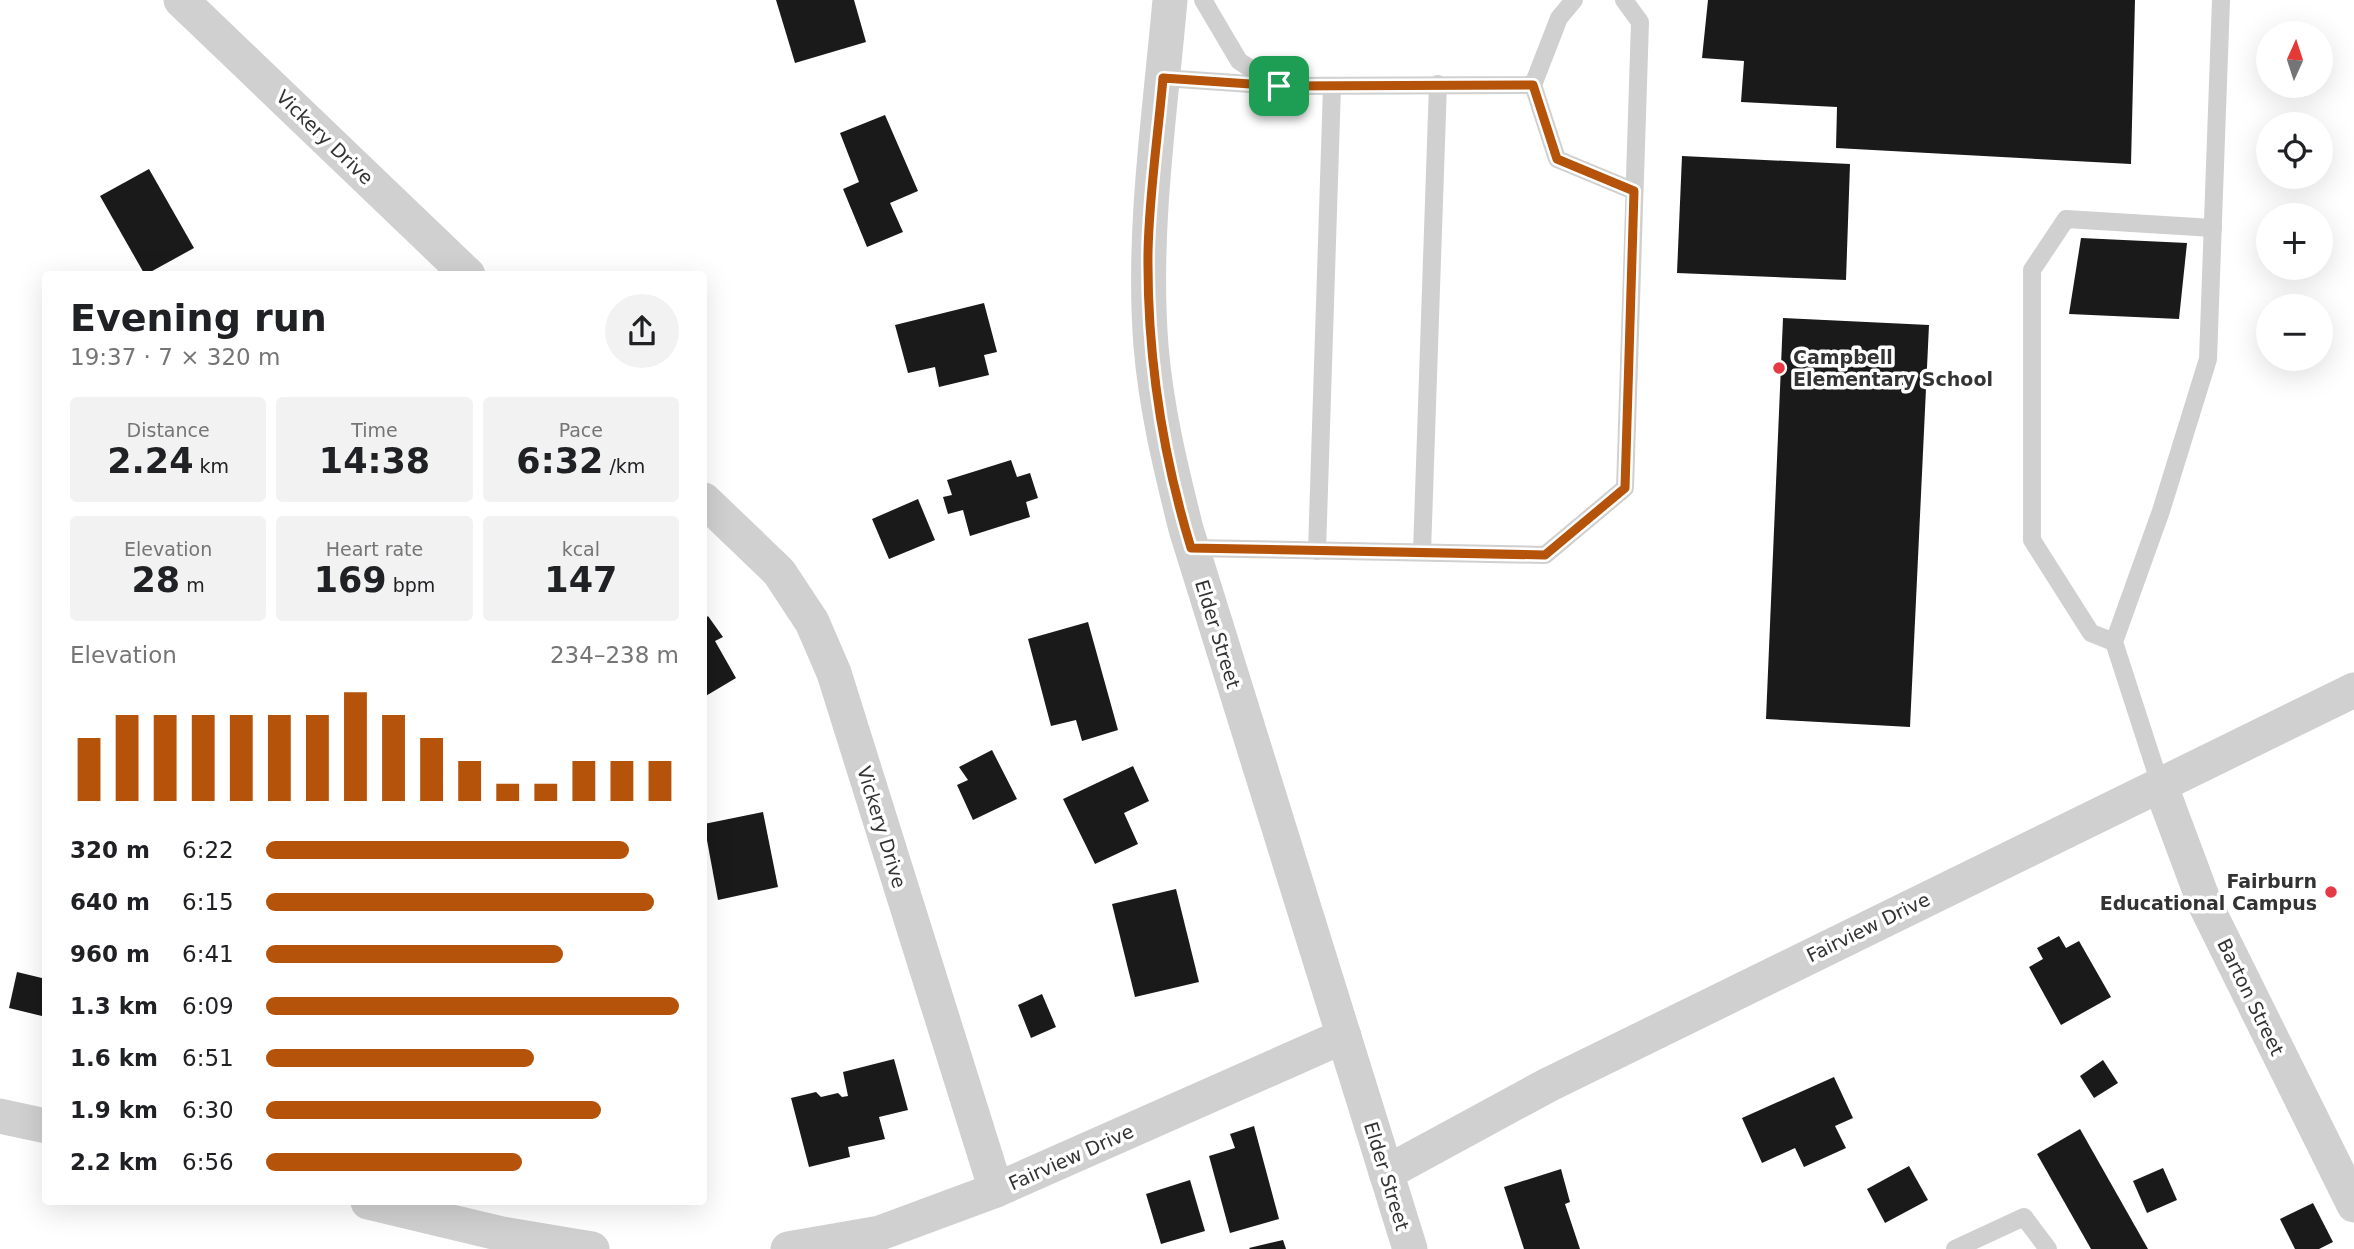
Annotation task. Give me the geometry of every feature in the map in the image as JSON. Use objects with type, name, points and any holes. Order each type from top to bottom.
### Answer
[{"type":"street","name":"Vickery Drive","points":[[181,0],[464,271]]},
{"type":"street","name":"Elder Street","points":[[1170,0],[1148,252],[1151,346],[1163,432],[1191,548],[1410,1249]]},
{"type":"street","name":"Vickery Drive","points":[[707,503],[779,572],[812,622],[834,673],[996,1190]]},
{"type":"street","name":"Fairview Drive","points":[[1387,1173],[1548,1084],[2354,690]]},
{"type":"street","name":"Barton Street","points":[[2160,784],[2204,902],[2354,1205]]},
{"type":"street","name":"Fairview Drive","points":[[788,1249],[880,1233],[996,1190],[1344,1036]]},
{"type":"street","points":[[0,1116],[42,1125]]},
{"type":"street","points":[[378,1205],[497,1241],[592,1249]]},
{"type":"lane","points":[[1203,0],[1240,61],[1279,86]]},
{"type":"lane","points":[[1574,0],[1559,18],[1533,85],[1557,159],[1634,191]]},
{"type":"lane","points":[[1191,548],[1545,555],[1625,488],[1640,22],[1624,0]]},
{"type":"lane","points":[[2160,784],[2114,642],[2161,511],[2208,359],[2221,0]]},
{"type":"lane","points":[[1163,78],[1279,86],[1533,85]]},
{"type":"lane","points":[[1422,552],[1438,84]]},
{"type":"lane","points":[[1317,551],[1332,87]]},
{"type":"lane","points":[[2114,642],[2091,633],[2032,540],[2032,270],[2066,219],[2213,228]]},
{"type":"lane","points":[[1955,1249],[2024,1217],[2048,1249]]},
{"type":"building","points":[[776,0],[854,0],[866,42],[795,63]]},
{"type":"building","points":[[1708,0],[2135,0],[2131,164],[1836,148],[1837,107],[1741,102],[1744,61],[1702,58]]},
{"type":"building","points":[[885,115],[918,191],[890,203],[903,232],[867,247],[843,189],[859,182],[840,133]]},
{"type":"building","points":[[1682,156],[1850,164],[1846,280],[1677,273]]},
{"type":"building","points":[[149,169],[194,248],[152,271],[143,271],[100,196]]},
{"type":"building","points":[[2081,238],[2187,243],[2179,319],[2069,314]]},
{"type":"building","points":[[984,303],[997,352],[984,355],[989,375],[939,387],[935,367],[908,373],[895,325]]},
{"type":"building","points":[[1783,318],[1929,325],[1910,727],[1766,719]]},
{"type":"building","points":[[1011,460],[1017,477],[1030,473],[1038,498],[1026,502],[1030,517],[970,536],[963,510],[948,514],[943,497],[952,495],[947,480]]},
{"type":"building","points":[[918,499],[935,540],[889,559],[872,519]]},
{"type":"building","points":[[707,617],[723,637],[715,641],[736,678],[707,695]]},
{"type":"building","points":[[1088,622],[1118,730],[1082,741],[1076,720],[1051,726],[1028,639]]},
{"type":"building","points":[[992,750],[1017,799],[973,820],[957,785],[968,780],[959,767]]},
{"type":"building","points":[[1133,766],[1149,801],[1124,813],[1138,844],[1095,864],[1063,799]]},
{"type":"building","points":[[763,812],[778,887],[718,900],[707,840],[707,823]]},
{"type":"building","points":[[1176,889],[1199,982],[1135,997],[1112,904]]},
{"type":"building","points":[[2059,936],[2066,948],[2079,941],[2111,997],[2061,1025],[2029,967],[2043,959],[2037,948]]},
{"type":"building","points":[[17,972],[42,978],[42,1016],[9,1008]]},
{"type":"building","points":[[1042,994],[1056,1027],[1031,1038],[1018,1005]]},
{"type":"building","points":[[894,1059],[908,1110],[879,1117],[885,1139],[848,1147],[850,1157],[809,1167],[791,1098],[816,1092],[821,1097],[838,1093],[842,1097],[848,1096],[843,1072]]},
{"type":"building","points":[[2103,1060],[2118,1083],[2094,1098],[2080,1076]]},
{"type":"building","points":[[1834,1077],[1853,1118],[1835,1126],[1846,1148],[1804,1167],[1795,1148],[1762,1163],[1742,1118]]},
{"type":"building","points":[[1254,1126],[1279,1219],[1230,1233],[1209,1156],[1235,1148],[1230,1134]]},
{"type":"building","points":[[2080,1129],[2148,1249],[2091,1249],[2037,1154]]},
{"type":"building","points":[[1909,1166],[1928,1200],[1885,1223],[1867,1189]]},
{"type":"building","points":[[2163,1168],[2177,1200],[2147,1213],[2133,1181]]},
{"type":"building","points":[[1561,1169],[1570,1202],[1565,1204],[1580,1249],[1524,1249],[1504,1187]]},
{"type":"building","points":[[1190,1180],[1205,1231],[1161,1244],[1146,1194]]},
{"type":"building","points":[[2313,1203],[2333,1242],[2319,1249],[2295,1249],[2280,1219]]},
{"type":"building","points":[[1283,1240],[1286,1249],[1249,1248]]},
{"type":"place","name":"Campbell Elementary School","points":[[1779,368]]},
{"type":"place","name":"Fairburn Educational Campus","points":[[2331,892]]},
{"type":"route","points":[[1163,78],[1279,86],[1533,85],[1557,159],[1634,191],[1625,488],[1545,555],[1191,548],[1163,432],[1151,346],[1148,252],[1163,78]]}]
